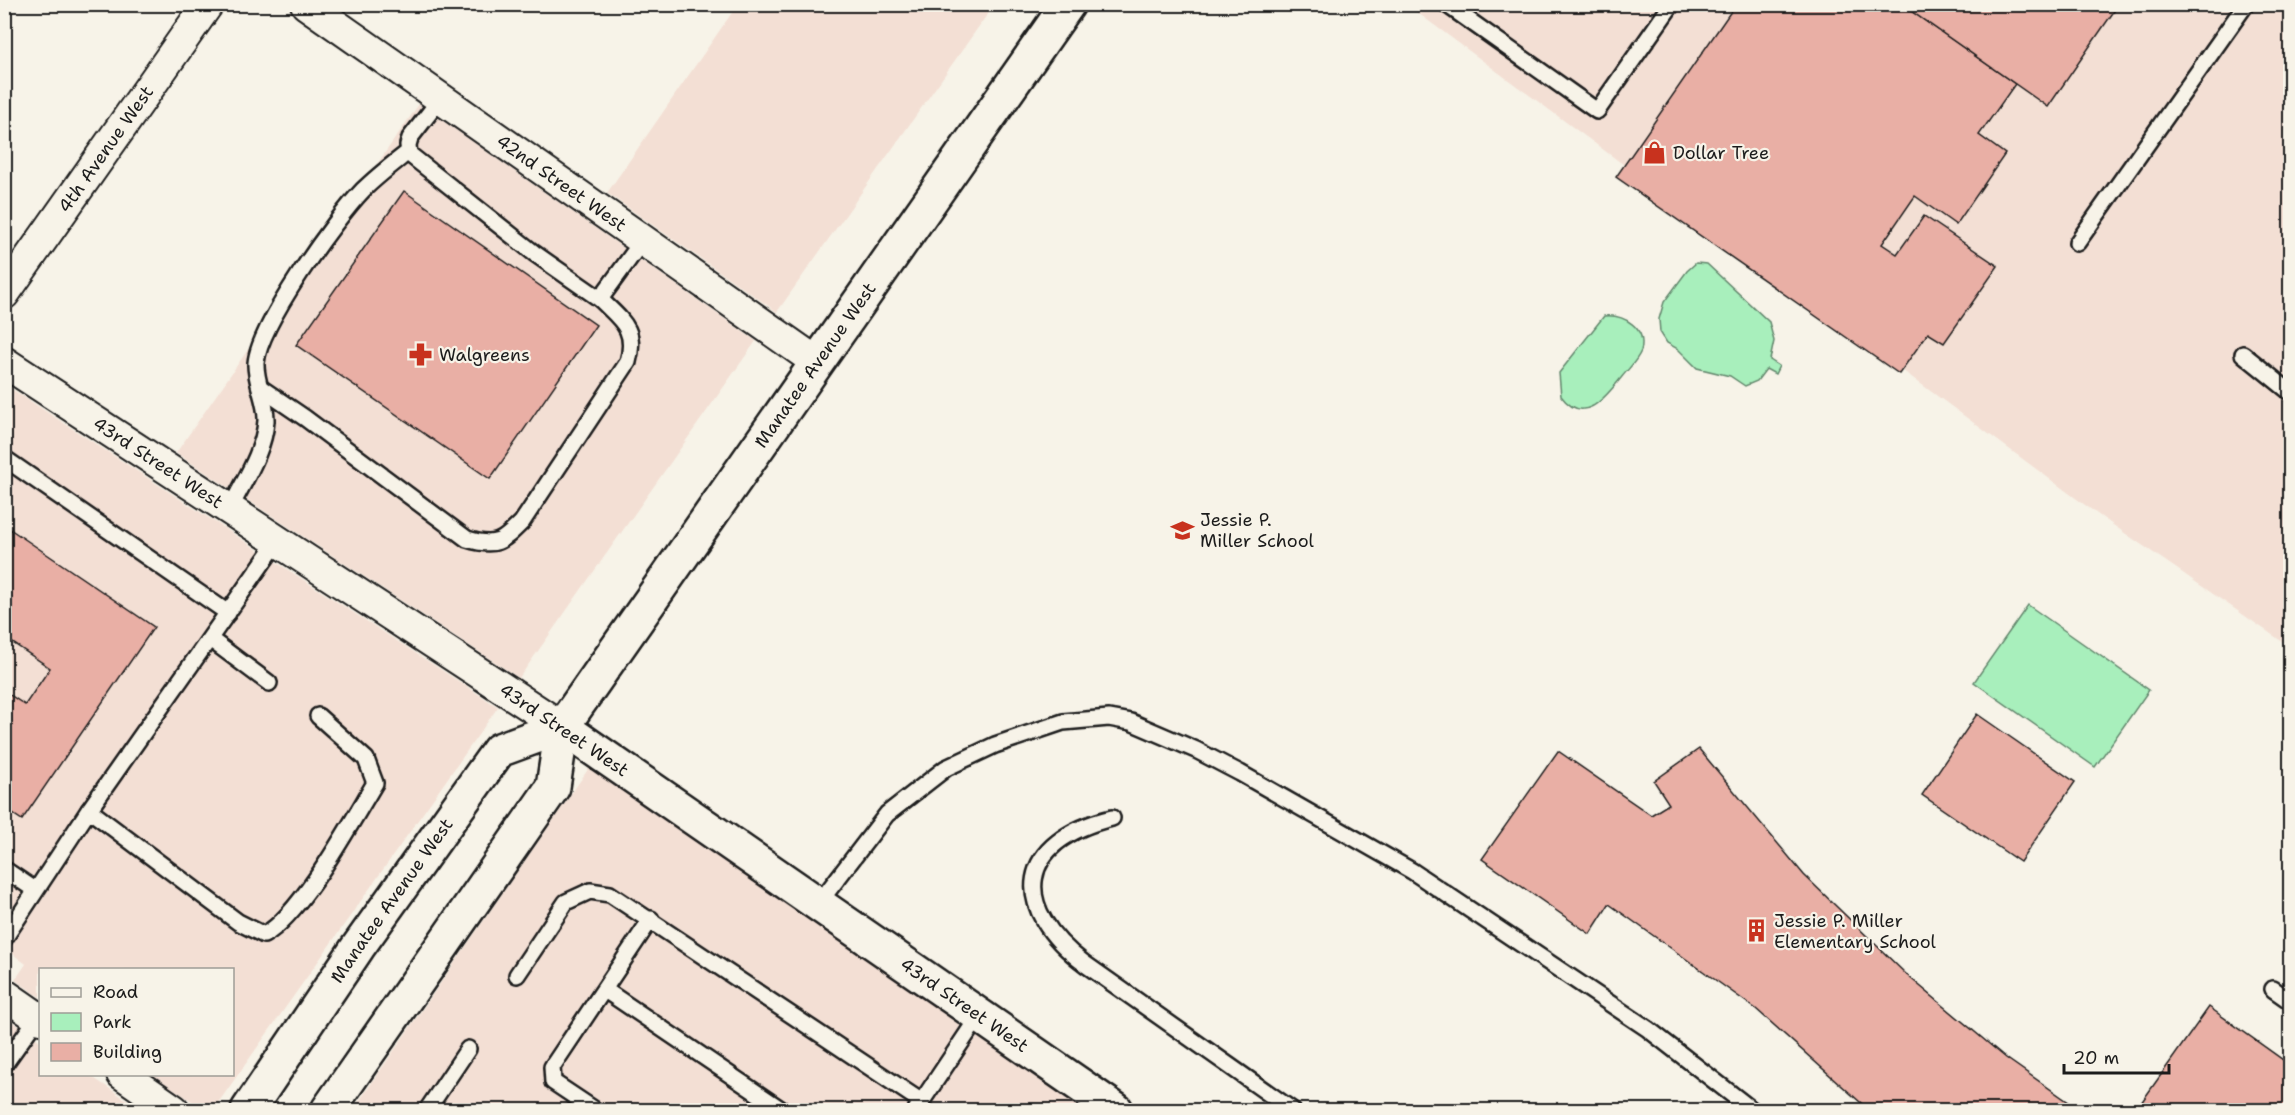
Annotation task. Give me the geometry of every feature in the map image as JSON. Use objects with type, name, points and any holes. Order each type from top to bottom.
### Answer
[{"type":"main road","name":"Manatee Avenue West","points":[[328,1110],[553,787],[562,727],[1068,4]]},
{"type":"main road","name":"Manatee Avenue West","points":[[248,1110],[358,947],[499,750],[562,727]]},
{"type":"main road","name":"43rd Street West","points":[[562,727],[1116,1110]]},
{"type":"street","name":"4th Avenue West","points":[[4,294],[208,4]]},
{"type":"street","name":"42nd Street West","points":[[306,4],[818,363]]},
{"type":"street","name":"43rd Street West","points":[[4,362],[562,727]]},
{"type":"street","points":[[4,994],[39,1018]]},
{"type":"street","points":[[125,1076],[174,1110]]},
{"type":"lane","points":[[1446,4],[1597,111],[1672,4]]},
{"type":"lane","points":[[2077,243],[2246,4]]},
{"type":"lane","points":[[261,388],[467,538],[490,544],[504,540],[522,522],[628,362],[633,346],[630,331],[600,299],[534,253],[419,164],[408,152],[408,145],[414,130],[441,98]]},
{"type":"lane","points":[[230,509],[258,452],[266,421],[256,364],[262,340],[324,239],[347,209],[364,189],[408,152]]},
{"type":"lane","points":[[600,299],[643,240]]},
{"type":"lane","points":[[2244,354],[2290,392]]},
{"type":"lane","points":[[4,458],[228,613]]},
{"type":"lane","points":[[4,939],[89,810],[278,541]]},
{"type":"lane","points":[[210,639],[269,683]]},
{"type":"lane","points":[[89,810],[238,922],[264,935],[277,928],[324,866],[375,783],[366,759],[318,716]]},
{"type":"lane","points":[[818,904],[887,814],[946,768],[994,745],[1062,722],[1109,718],[1131,722],[1196,750],[1240,773],[1412,871],[1648,1029],[1752,1110]]},
{"type":"lane","points":[[1112,818],[1077,828],[1059,838],[1045,854],[1035,872],[1033,896],[1046,927],[1064,947],[1085,964],[1292,1110]]},
{"type":"lane","points":[[4,869],[35,890]]},
{"type":"lane","points":[[517,975],[566,902],[590,891],[610,894],[651,919],[919,1106],[979,1016]]},
{"type":"lane","points":[[595,1110],[553,1082],[552,1067],[651,919]]},
{"type":"lane","points":[[2273,989],[2290,1001]]},
{"type":"lane","points":[[604,990],[782,1110]]},
{"type":"lane","points":[[4,1065],[39,1018]]},
{"type":"lane","points":[[427,1110],[468,1048]]},
{"type":"shaded area","points":[[738,4],[994,5],[777,312],[607,193]]},
{"type":"shaded area","points":[[1407,5],[2290,5],[2290,647],[2100,516]]},
{"type":"shaded area","points":[[419,104],[756,341],[519,678],[176,453]]},
{"type":"shaded area","points":[[4,384],[498,707],[213,1110],[205,1110],[154,1076],[234,1076],[234,968],[39,968],[39,996],[15,980],[26,964],[5,948]]},
{"type":"shaded area","points":[[589,768],[1084,1110],[353,1110]]},
{"type":"shaded area","points":[[4,1016],[39,1040],[39,1076],[91,1076],[142,1110],[5,1110]]},
{"type":"green space","points":[[1696,263],[1707,264],[1769,322],[1774,341],[1770,360],[1779,366],[1775,374],[1766,369],[1757,381],[1745,386],[1730,376],[1697,368],[1678,349],[1667,343],[1660,332],[1659,319],[1664,302],[1687,271]]},
{"type":"green space","points":[[1604,316],[1619,317],[1632,324],[1641,336],[1641,351],[1609,393],[1594,405],[1586,409],[1578,409],[1561,396],[1559,373]]},
{"type":"green space","points":[[2028,605],[2149,690],[2095,767],[1974,682]]},
{"type":"building","points":[[1736,4],[1901,4],[2015,84],[1979,135],[2005,154],[1956,225],[1915,196],[1882,244],[1897,254],[1924,216],[1998,266],[1944,343],[1928,333],[1899,374],[1616,177]]},
{"type":"building","points":[[1901,4],[2119,4],[2048,107]]},
{"type":"building","name":"Walgreens","points":[[404,191],[596,325],[490,479],[296,345]]},
{"type":"building","points":[[4,525],[154,627],[22,820],[4,808],[4,691],[25,705],[50,668],[4,637]]},
{"type":"building","points":[[1977,714],[2075,782],[2020,862],[1922,795]]},
{"type":"building","name":"Jessie P. Miller Elementary School","points":[[1699,749],[1804,875],[1908,976],[2006,1058],[2080,1110],[1869,1110],[1756,1009],[1609,904],[1590,934],[1482,859],[1558,751],[1651,815],[1669,804],[1654,781]]},
{"type":"building","points":[[2209,1007],[2290,1065],[2290,1110],[2136,1110]]},
{"type":"place","name":"Dollar Tree","points":[[1655,153]]},
{"type":"place","name":"Walgreens","points":[[421,355]]},
{"type":"place","name":"Jessie P. Miller School","points":[[1182,530]]},
{"type":"place","name":"Jessie P. Miller Elementary School","points":[[1756,931]]}]
